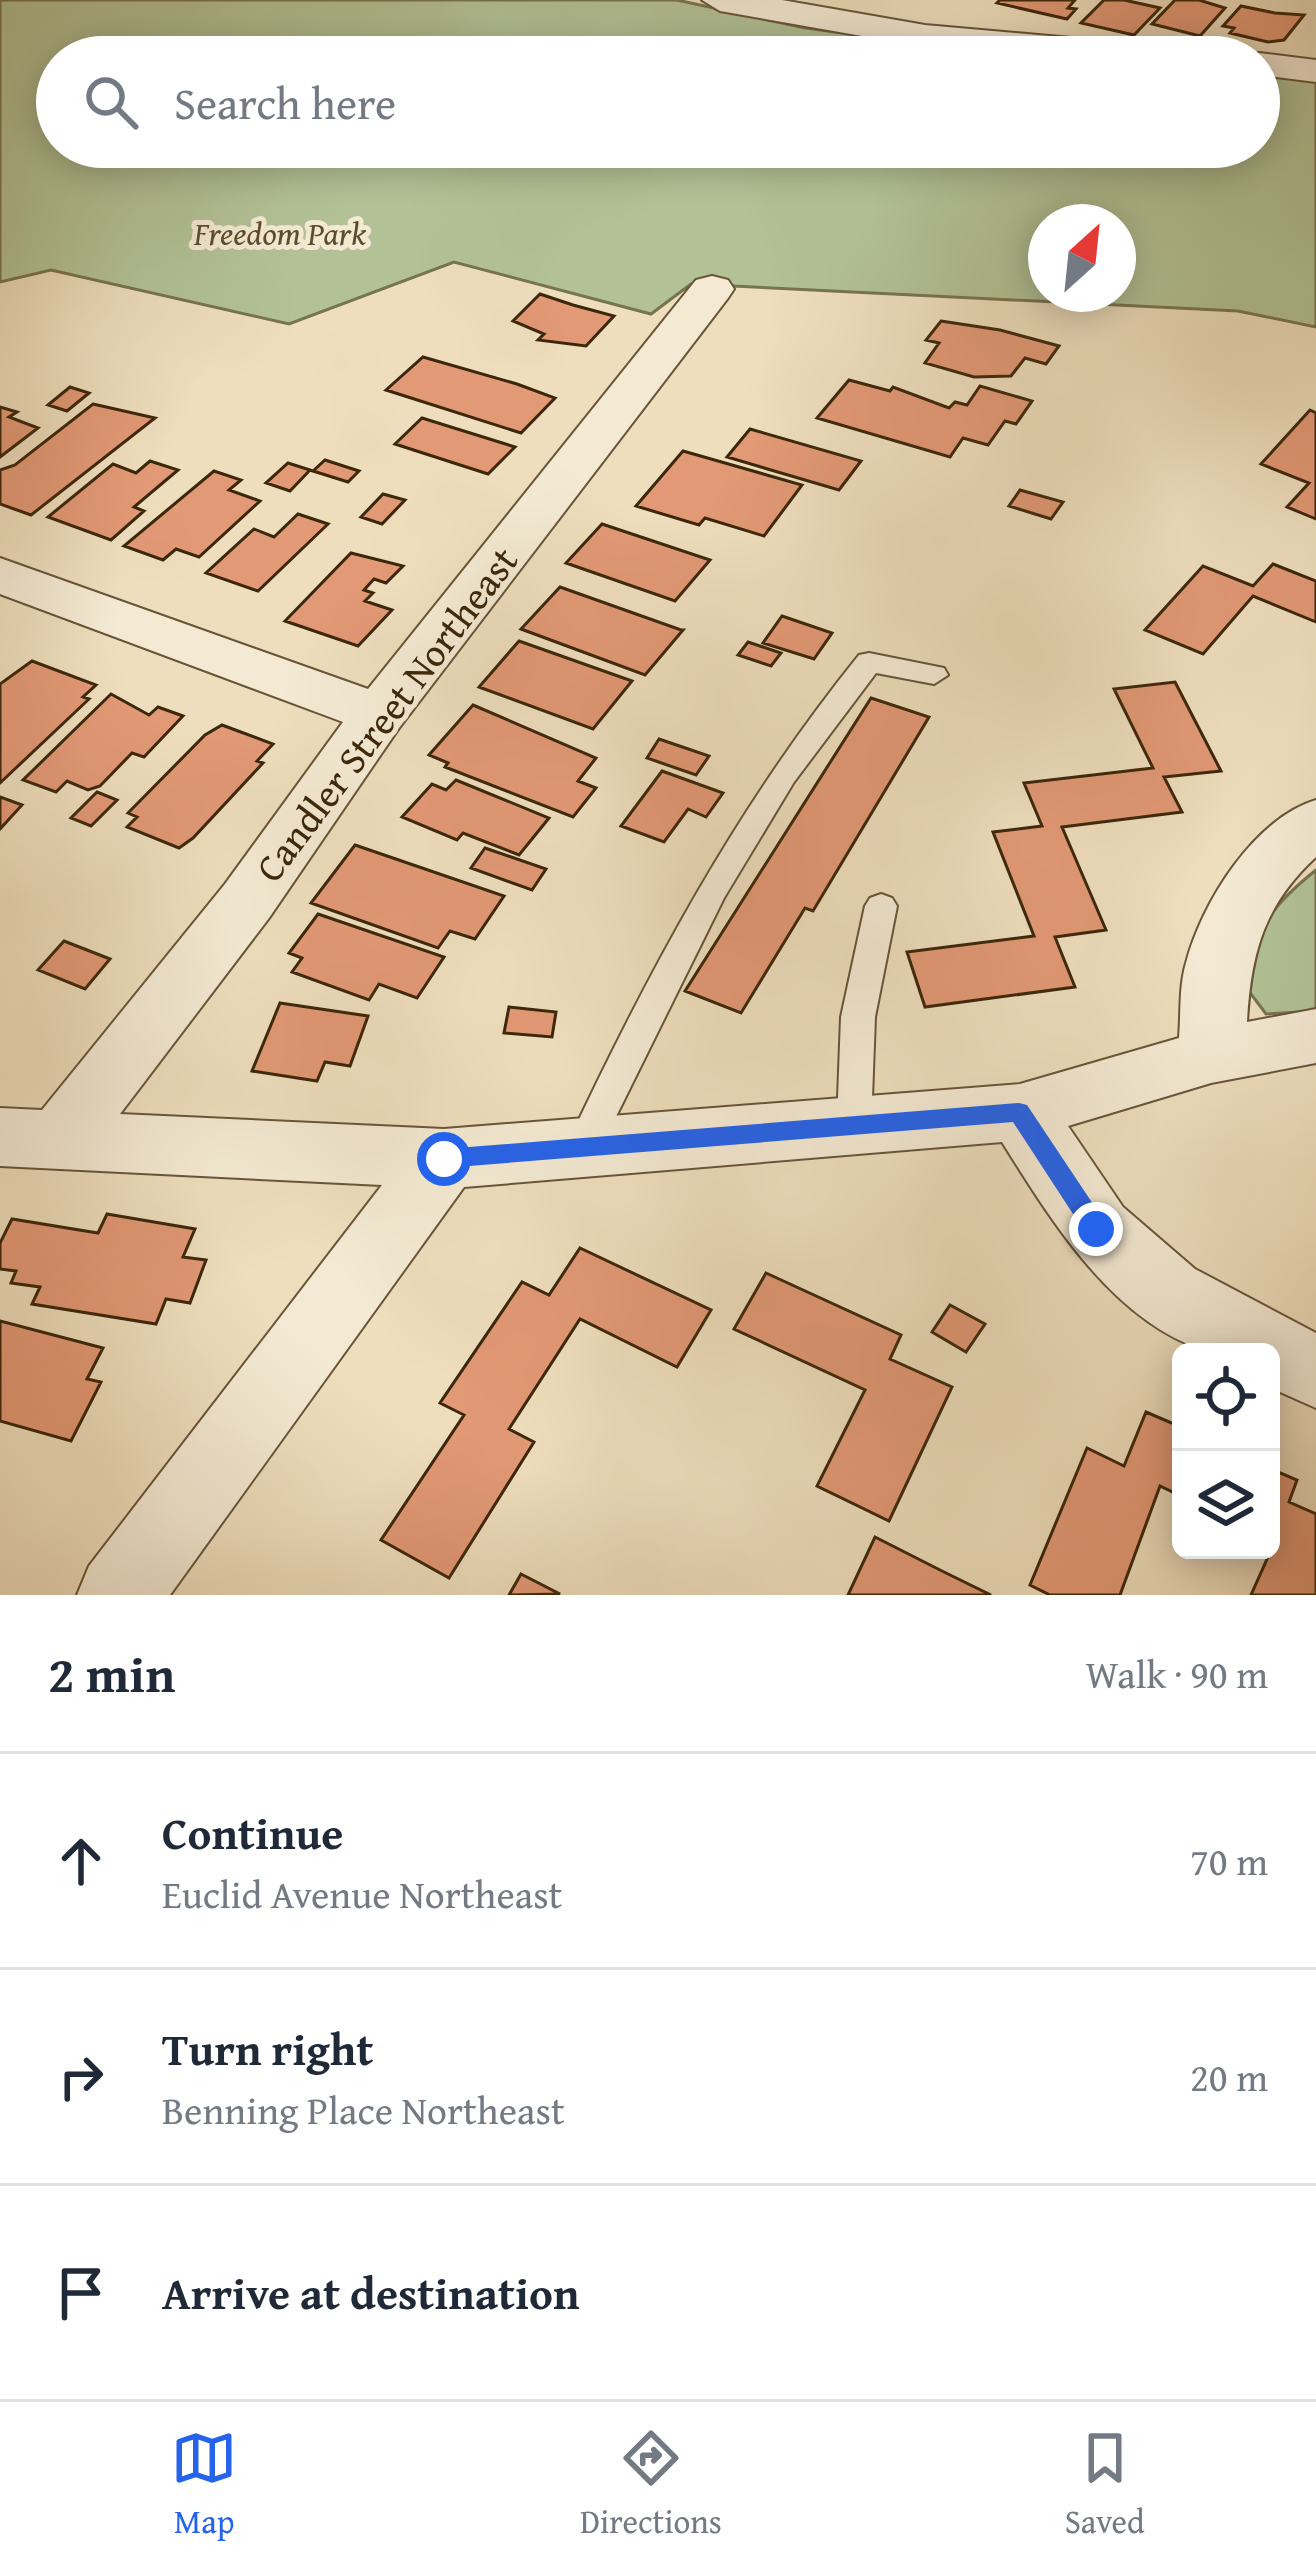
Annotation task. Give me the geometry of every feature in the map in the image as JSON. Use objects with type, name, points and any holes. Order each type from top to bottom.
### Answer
[{"type":"street","points":[[720,0],[926,36]]},
{"type":"street","points":[[1280,66],[1316,70]]},
{"type":"street","name":"Candler Street Northeast","points":[[30,1138],[247,902],[379,714],[712,290]]},
{"type":"street","points":[[0,575],[379,714]]},
{"type":"street","points":[[1211,1056],[1219,963],[1258,874],[1316,822]]},
{"type":"street","points":[[30,1138],[444,1159],[1019,1112],[1211,1056],[1316,1036]]},
{"type":"street","points":[[1019,1112],[1096,1229],[1169,1292],[1316,1373]]},
{"type":"street","points":[[119,1595],[444,1159]]},
{"type":"lane","points":[[584,1147],[714,884],[821,718],[869,662],[934,674]]},
{"type":"lane","points":[[854,1125],[858,1017],[881,906]]},
{"type":"green space","name":"Freedom Park","points":[[0,0],[677,0],[866,36],[36,36],[36,168],[1280,168],[1280,76],[1316,80],[1316,327],[1238,311],[1136,306],[1136,204],[1028,204],[1028,301],[691,284],[651,314],[454,262],[289,324],[51,270],[0,282]]},
{"type":"green space","points":[[1316,870],[1316,1011],[1266,1014],[1245,986],[1254,949],[1276,907]]},
{"type":"building","points":[[1075,0],[1068,8],[1076,9],[1067,19],[997,3]]},
{"type":"building","points":[[1104,0],[1160,8],[1134,35],[1081,23]]},
{"type":"building","points":[[1175,0],[1199,0],[1225,8],[1200,36],[1152,24]]},
{"type":"building","points":[[1241,6],[1304,15],[1284,40],[1243,36],[1223,26]]},
{"type":"building","points":[[540,294],[614,316],[586,346],[538,340],[544,334],[513,321]]},
{"type":"building","points":[[941,321],[1059,346],[1046,364],[1025,358],[1011,376],[974,377],[925,363],[939,343],[926,340]]},
{"type":"building","points":[[423,357],[555,398],[521,433],[386,390]]},
{"type":"building","points":[[849,380],[890,391],[893,387],[949,408],[955,402],[967,405],[980,386],[1032,401],[1016,424],[1005,421],[988,445],[963,438],[950,457],[817,418]]},
{"type":"building","points":[[70,387],[89,393],[67,411],[48,405]]},
{"type":"building","points":[[93,404],[155,418],[31,515],[0,504],[0,470],[15,465]]},
{"type":"building","points":[[0,407],[17,412],[9,417],[38,428],[0,457]]},
{"type":"building","points":[[1310,410],[1316,413],[1316,519],[1287,507],[1309,483],[1261,464]]},
{"type":"building","points":[[422,418],[515,447],[488,474],[395,444]]},
{"type":"building","points":[[750,429],[861,461],[839,490],[727,457]]},
{"type":"building","points":[[683,451],[802,485],[764,536],[705,518],[699,525],[636,506]]},
{"type":"building","points":[[325,460],[359,471],[348,482],[313,471]]},
{"type":"building","points":[[150,461],[178,470],[134,507],[144,511],[111,540],[48,517],[113,464],[136,473]]},
{"type":"building","points":[[288,463],[310,470],[290,491],[266,483]]},
{"type":"building","points":[[214,471],[241,480],[229,490],[260,501],[199,557],[176,549],[163,560],[124,546]]},
{"type":"building","points":[[1020,490],[1063,502],[1051,519],[1009,506]]},
{"type":"building","points":[[383,494],[405,500],[382,524],[361,517]]},
{"type":"building","points":[[298,514],[328,524],[258,591],[206,573],[254,529],[274,537]]},
{"type":"building","points":[[602,524],[710,560],[675,601],[566,563]]},
{"type":"building","points":[[351,553],[403,566],[386,583],[374,579],[364,590],[373,593],[365,601],[392,610],[358,646],[285,621]]},
{"type":"building","points":[[1273,564],[1316,581],[1316,622],[1253,596],[1203,654],[1145,630],[1203,566],[1253,586]]},
{"type":"building","points":[[560,587],[683,630],[645,675],[521,629]]},
{"type":"building","points":[[782,616],[832,633],[814,659],[763,643]]},
{"type":"building","points":[[519,641],[632,681],[593,729],[479,687]]},
{"type":"building","points":[[748,642],[781,653],[771,666],[738,655]]},
{"type":"building","points":[[32,661],[96,685],[83,697],[89,699],[0,783],[0,684]]},
{"type":"building","points":[[1175,682],[1221,771],[1164,777],[1182,812],[1062,827],[1106,930],[1055,937],[1075,987],[925,1007],[907,952],[1034,936],[993,832],[1042,826],[1024,783],[1153,768],[1114,689]]},
{"type":"building","points":[[111,694],[149,715],[158,707],[183,716],[144,757],[132,753],[100,786],[88,790],[67,781],[56,792],[23,780]]},
{"type":"building","points":[[871,698],[929,717],[813,911],[805,908],[741,1013],[685,991]]},
{"type":"building","points":[[473,705],[596,758],[578,781],[596,788],[573,817],[445,767],[448,763],[429,755]]},
{"type":"building","points":[[222,725],[273,744],[257,761],[263,763],[179,848],[127,827],[137,817],[128,813],[205,735]]},
{"type":"building","points":[[659,739],[709,756],[696,775],[647,758]]},
{"type":"building","points":[[662,771],[723,793],[706,817],[688,809],[664,842],[621,826]]},
{"type":"building","points":[[456,780],[549,818],[519,855],[463,833],[457,840],[402,817],[432,784],[446,790]]},
{"type":"building","points":[[97,792],[117,800],[91,826],[71,818]]},
{"type":"building","points":[[0,797],[22,805],[0,829]]},
{"type":"building","points":[[355,845],[504,896],[475,939],[450,931],[438,948],[311,903]]},
{"type":"building","points":[[485,848],[546,869],[532,890],[471,868]]},
{"type":"building","points":[[318,914],[444,957],[417,998],[379,984],[369,1000],[292,972],[302,958],[289,953]]},
{"type":"building","points":[[64,941],[110,959],[85,989],[38,970]]},
{"type":"building","points":[[280,1003],[368,1016],[350,1066],[325,1062],[317,1081],[252,1071]]},
{"type":"building","points":[[509,1007],[556,1012],[552,1037],[504,1033]]},
{"type":"building","points":[[107,1214],[195,1229],[183,1257],[206,1260],[190,1303],[166,1299],[156,1324],[32,1304],[40,1287],[11,1283],[16,1271],[0,1269],[0,1243],[12,1219],[98,1233]]},
{"type":"building","points":[[580,1248],[711,1310],[677,1367],[580,1319],[509,1429],[534,1442],[449,1578],[381,1540],[464,1415],[440,1403],[522,1282],[549,1295]]},
{"type":"building","points":[[766,1273],[901,1335],[890,1359],[952,1387],[889,1521],[817,1486],[865,1390],[734,1329]]},
{"type":"building","points":[[950,1305],[985,1324],[966,1352],[932,1332]]},
{"type":"building","points":[[0,1321],[103,1348],[87,1379],[101,1382],[71,1441],[0,1421]]},
{"type":"building","points":[[1146,1412],[1172,1423],[1172,1492],[1160,1486],[1120,1595],[1050,1595],[1030,1585],[1087,1448],[1124,1466]]},
{"type":"building","points":[[1280,1473],[1297,1480],[1289,1502],[1316,1514],[1316,1595],[1251,1595],[1267,1559],[1280,1559]]},
{"type":"building","points":[[875,1537],[942,1571],[991,1595],[848,1595]]},
{"type":"building","points":[[521,1574],[560,1594],[509,1595]]},
{"type":"route","points":[[444,1159],[1019,1112],[1096,1229]]}]
